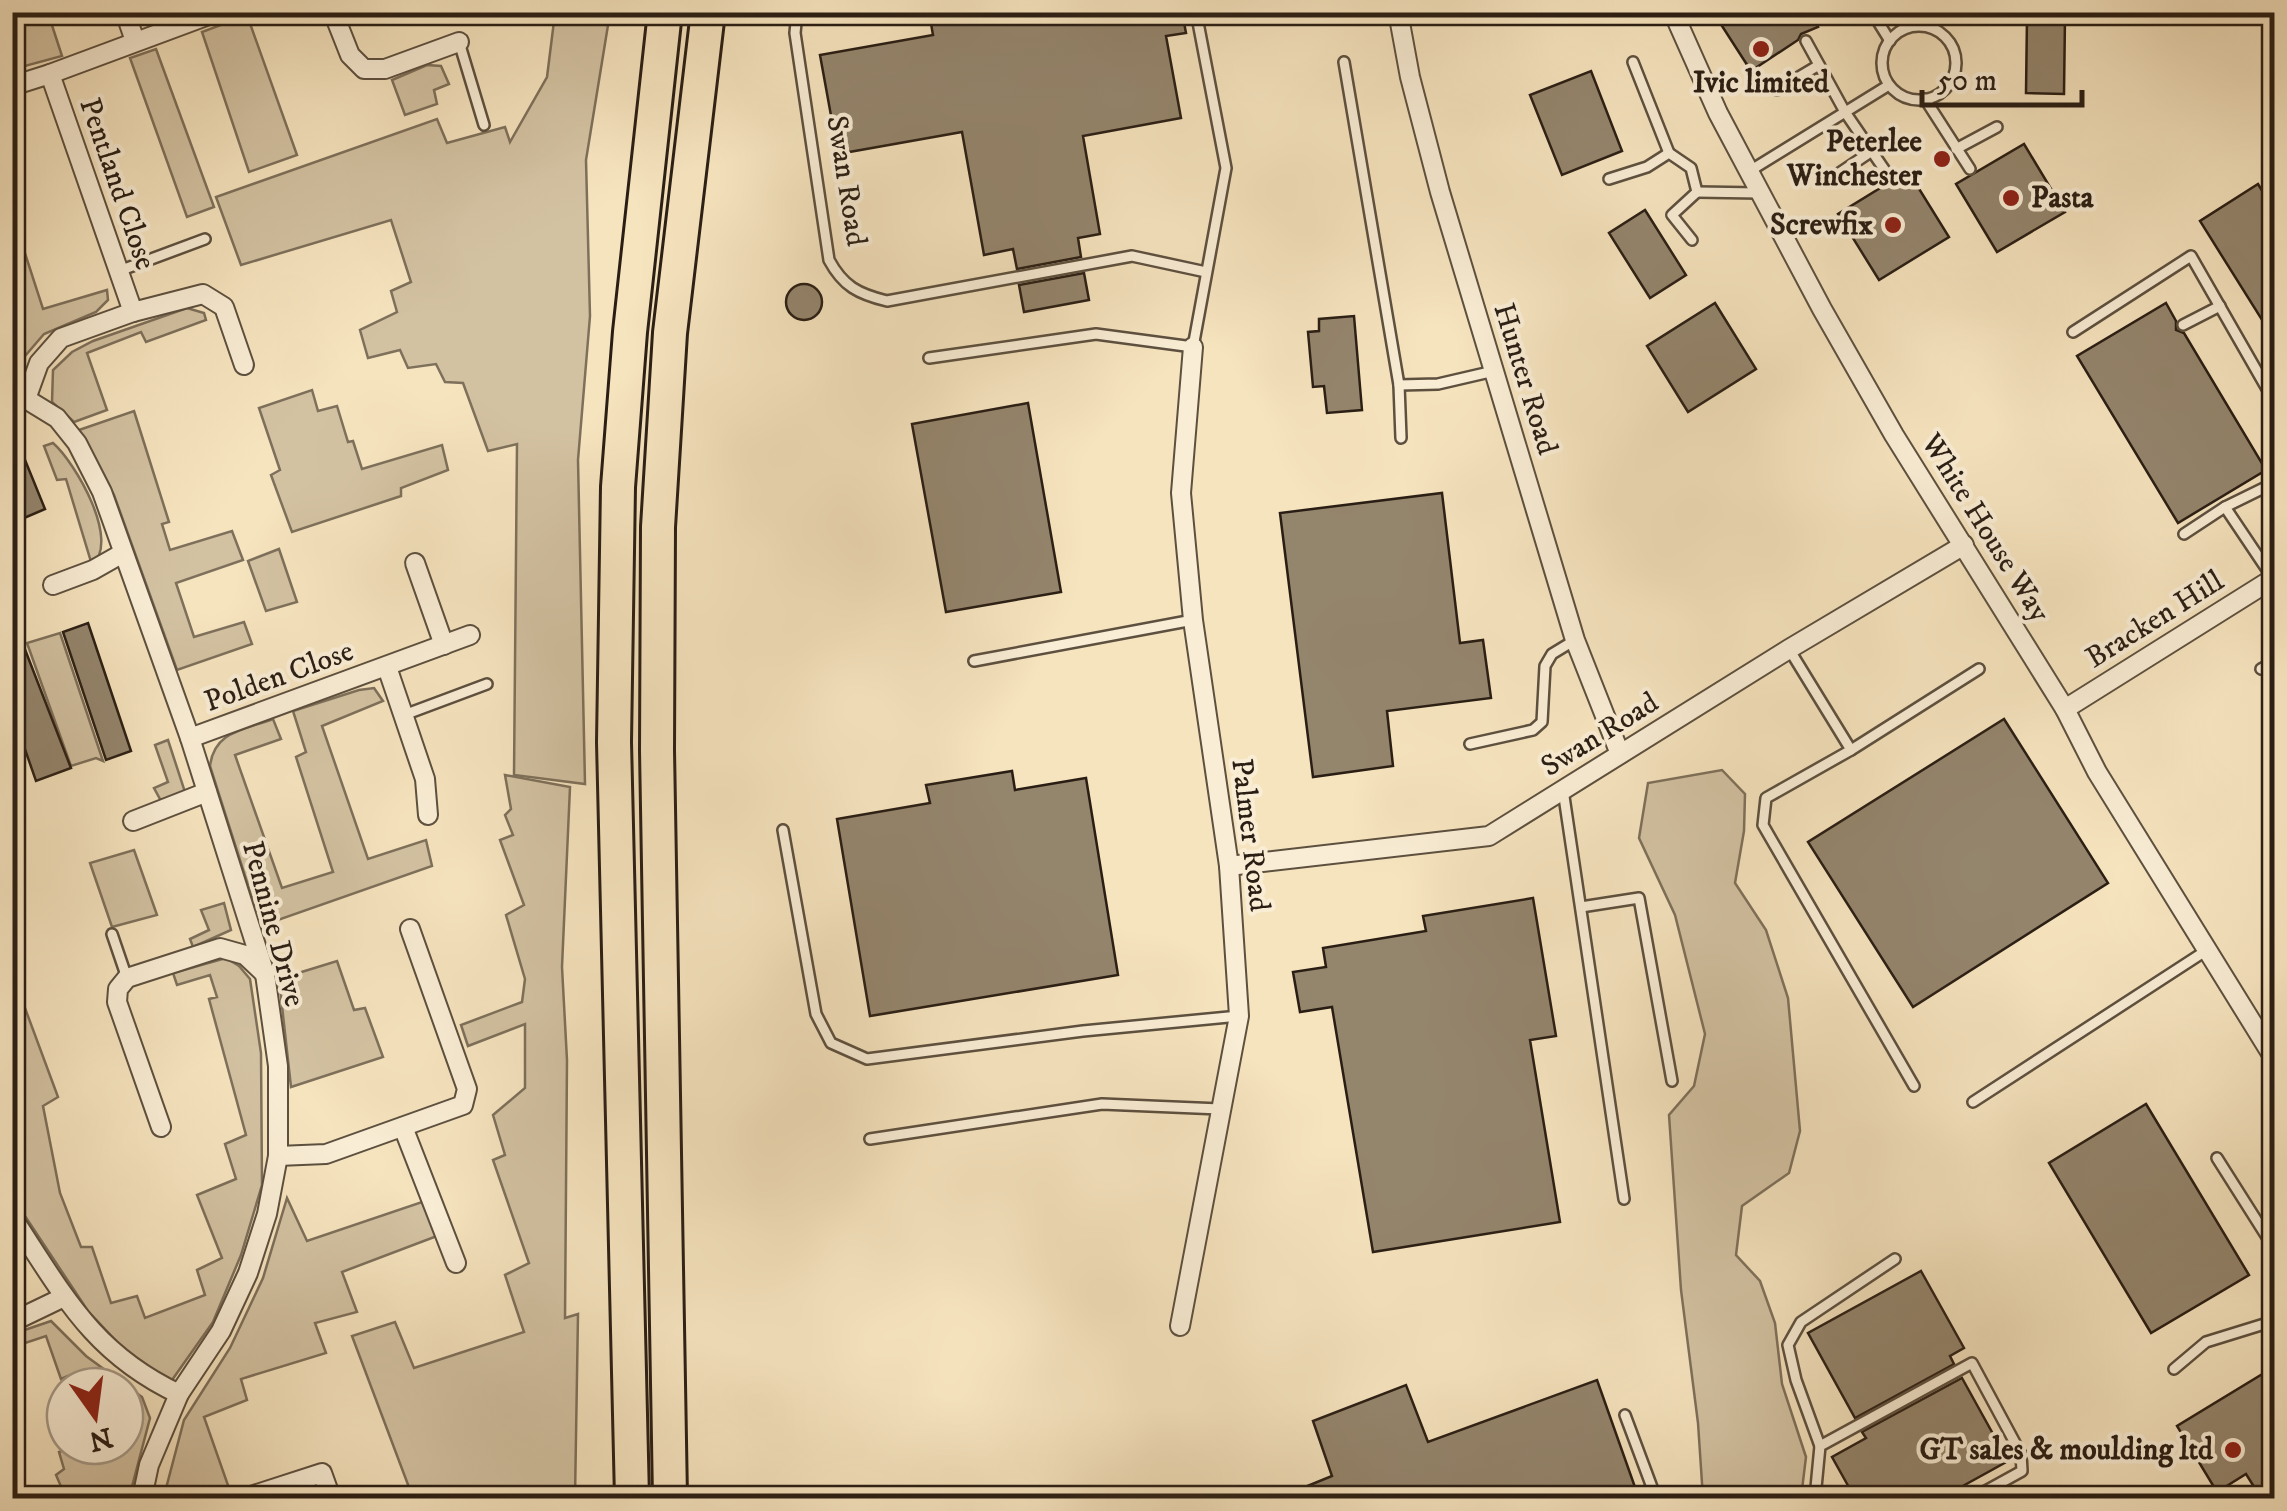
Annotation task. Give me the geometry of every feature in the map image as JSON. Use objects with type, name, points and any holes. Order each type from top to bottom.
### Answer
[{"type":"highway","points":[[632,1498],[614,742],[618,486],[630,332],[665,12]]},
{"type":"highway","points":[[670,1498],[657,750],[658,527],[670,333],[708,12]]},
{"type":"street","points":[[125,12],[135,41]]},
{"type":"street","name":"Pentland Close","points":[[12,86],[217,12]]},
{"type":"street","points":[[333,12],[350,55],[364,69],[385,70],[459,42]]},
{"type":"street","name":"Hunter Road","points":[[1398,12],[1410,77],[1440,192],[1575,640],[1620,754]]},
{"type":"street","name":"White House Way","points":[[1673,12],[1748,172],[1894,435],[2274,1058]]},
{"type":"street","name":"Pentland Close","points":[[50,74],[133,312]]},
{"type":"street","name":"Pentland Close","points":[[19,397],[61,338],[133,312],[203,294],[224,308],[244,366]]},
{"type":"street","name":"Palmer Road","points":[[1180,1326],[1239,1016],[1229,866],[1193,620],[1181,493],[1193,347]]},
{"type":"street","name":"Pennine Drive","points":[[19,397],[57,418],[77,442],[102,492],[190,738],[265,974],[278,1066],[278,1156],[267,1214],[248,1273],[221,1331],[179,1394],[149,1465],[142,1498]]},
{"type":"street","name":"Swan Road","points":[[1229,866],[1489,836],[1788,649],[1964,545]]},
{"type":"street","points":[[53,584],[93,570],[123,553]]},
{"type":"street","points":[[415,564],[444,645]]},
{"type":"street","name":"Bracken Hill","points":[[2064,709],[2274,579]]},
{"type":"street","name":"Polden Close","points":[[190,738],[470,635]]},
{"type":"street","name":"Polden Close","points":[[387,667],[425,779],[428,815]]},
{"type":"street","points":[[133,821],[207,792]]},
{"type":"street","points":[[278,1156],[326,1154],[462,1105],[466,1090],[410,929]]},
{"type":"street","points":[[161,1127],[117,1002],[118,989],[127,978],[220,948],[245,954],[265,974]]},
{"type":"street","points":[[404,1126],[456,1264]]},
{"type":"street","points":[[12,1217],[85,1327],[146,1378],[179,1394]]},
{"type":"street","points":[[12,1322],[64,1297]]},
{"type":"street","points":[[245,1498],[322,1473],[331,1498]]},
{"type":"lane","name":"Swan Road","points":[[797,12],[795,33],[829,260],[841,282],[864,296],[887,301],[1132,256],[1206,272]]},
{"type":"lane","points":[[929,358],[1096,334],[1193,347],[1226,168],[1196,12]]},
{"type":"lane","points":[[1872,12],[1890,41]]},
{"type":"lane","points":[[1926,26],[1930,12]]},
{"type":"lane","points":[[1926,26],[1949,41],[1956,64],[1943,91],[1925,99],[1910,99],[1889,85],[1882,66],[1883,53],[1902,29],[1926,26]]},
{"type":"lane","points":[[459,42],[484,125]]},
{"type":"lane","points":[[1806,42],[1886,172]]},
{"type":"lane","points":[[1344,62],[1399,385],[1401,438]]},
{"type":"lane","points":[[1633,62],[1669,153],[1691,168],[1697,192]]},
{"type":"lane","points":[[1777,90],[1819,66]]},
{"type":"lane","points":[[1748,172],[1889,85]]},
{"type":"lane","points":[[1925,99],[1970,169]]},
{"type":"lane","points":[[1956,149],[1997,127]]},
{"type":"lane","points":[[1826,182],[1872,151]]},
{"type":"lane","points":[[1609,178],[1646,167],[1669,153]]},
{"type":"lane","points":[[1692,240],[1672,214],[1697,192],[1760,194]]},
{"type":"lane","points":[[118,271],[205,239]]},
{"type":"lane","points":[[2074,332],[2192,256],[2274,401]]},
{"type":"lane","points":[[2183,325],[2220,306]]},
{"type":"lane","points":[[1399,385],[1420,387],[1494,371]]},
{"type":"lane","points":[[2184,534],[2225,507],[2274,483]]},
{"type":"lane","points":[[2225,507],[2274,579]]},
{"type":"lane","points":[[974,661],[1193,620]]},
{"type":"lane","points":[[1470,744],[1533,730],[1542,722],[1545,666],[1552,654],[1575,640]]},
{"type":"lane","points":[[1788,649],[1851,750]]},
{"type":"lane","points":[[2261,670],[2274,662]]},
{"type":"lane","points":[[1914,1086],[1762,825],[1766,798],[1979,669]]},
{"type":"lane","points":[[404,715],[487,684]]},
{"type":"lane","points":[[1564,790],[1624,1199]]},
{"type":"lane","points":[[784,830],[816,1014],[832,1043],[867,1059],[1083,1031],[1239,1016]]},
{"type":"lane","points":[[1581,907],[1639,898],[1672,1081]]},
{"type":"lane","points":[[112,934],[127,978]]},
{"type":"lane","points":[[1973,1102],[2207,950]]},
{"type":"lane","points":[[870,1138],[1102,1104],[1220,1109]]},
{"type":"lane","points":[[2216,1158],[2274,1248]]},
{"type":"lane","points":[[1815,1498],[1820,1446],[1788,1345],[1800,1322],[1895,1258]]},
{"type":"lane","points":[[2174,1369],[2206,1342],[2274,1321]]},
{"type":"lane","points":[[1820,1446],[1972,1363],[2021,1454],[2022,1471],[1973,1498]]},
{"type":"lane","points":[[1625,1415],[1656,1498]]},
{"type":"shaded area","points":[[12,13],[48,13],[62,56],[14,69]]},
{"type":"shaded area","points":[[555,13],[610,13],[586,160],[590,316],[578,460],[585,784],[514,775],[517,444],[488,451],[463,383],[445,382],[436,364],[408,368],[400,350],[368,358],[360,330],[397,312],[391,291],[411,282],[391,220],[241,265],[216,197],[437,119],[447,143],[505,127],[510,142],[547,77]]},
{"type":"shaded area","points":[[247,15],[297,155],[249,172],[202,32]]},
{"type":"shaded area","points":[[156,49],[214,207],[187,217],[130,58]]},
{"type":"shaded area","points":[[427,65],[441,66],[449,84],[434,90],[437,104],[405,115],[392,80]]},
{"type":"shaded area","points":[[13,239],[15,246],[22,244],[43,309],[107,290],[108,300],[96,312],[44,334],[13,370],[13,328],[17,326],[12,314]]},
{"type":"shaded area","points":[[187,308],[204,313],[206,320],[146,342],[141,332],[87,353],[107,410],[74,422],[52,402],[53,370],[72,352]]},
{"type":"shaded area","points":[[312,390],[318,411],[337,406],[348,442],[353,441],[362,469],[442,445],[448,470],[401,488],[401,496],[292,532],[271,475],[280,470],[259,408]]},
{"type":"shaded area","points":[[134,411],[169,522],[162,524],[170,550],[232,531],[243,560],[176,583],[194,637],[244,622],[252,644],[177,670],[114,495],[79,430]]},
{"type":"shaded area","points":[[53,443],[92,502],[101,538],[100,554],[92,565],[66,479],[57,480],[44,446]]},
{"type":"shaded area","points":[[279,549],[297,602],[266,611],[248,561]]},
{"type":"shaded area","points":[[60,633],[103,761],[96,758],[71,766],[27,643]]},
{"type":"shaded area","points":[[374,688],[383,701],[322,726],[368,859],[426,840],[432,866],[261,926],[210,766],[217,745],[232,734],[273,719],[281,739],[235,755],[282,888],[333,872],[296,757],[306,752],[293,711]]},
{"type":"shaded area","points":[[168,740],[185,792],[176,800],[160,799],[154,788],[168,782],[155,745]]},
{"type":"shaded area","points":[[1722,770],[1745,794],[1744,831],[1735,883],[1766,930],[1788,998],[1800,1131],[1789,1173],[1742,1206],[1736,1255],[1760,1281],[1775,1323],[1782,1384],[1806,1457],[1801,1498],[1703,1498],[1681,1290],[1669,1115],[1694,1086],[1705,1034],[1675,915],[1639,838],[1648,783]]},
{"type":"shaded area","points":[[505,775],[570,787],[562,967],[567,1060],[565,1318],[578,1314],[575,1498],[413,1498],[352,1336],[395,1322],[414,1368],[524,1332],[505,1275],[529,1263],[493,1160],[505,1155],[493,1115],[525,1088],[525,1024],[468,1046],[461,1025],[522,1002],[525,979],[506,915],[524,905],[500,840],[513,835],[505,815],[511,809]]},
{"type":"shaded area","points":[[134,850],[157,915],[112,927],[90,863]]},
{"type":"shaded area","points":[[224,903],[231,930],[193,947],[190,939],[209,930],[201,910]]},
{"type":"shaded area","points":[[226,958],[250,979],[261,1053],[262,1185],[241,1255],[213,1322],[172,1380],[131,1357],[88,1311],[13,1198],[12,973],[58,1097],[43,1106],[60,1193],[81,1247],[92,1247],[111,1303],[137,1296],[145,1318],[205,1295],[197,1270],[222,1258],[197,1195],[236,1179],[225,1144],[246,1135],[209,999],[217,997],[210,975],[177,985],[173,973]]},
{"type":"shaded area","points":[[337,961],[354,1010],[365,1008],[383,1057],[291,1087],[279,979]]},
{"type":"shaded area","points":[[287,1198],[307,1241],[422,1202],[437,1236],[342,1272],[357,1312],[315,1323],[326,1353],[241,1379],[247,1400],[204,1417],[230,1491],[211,1498],[164,1496],[184,1420],[230,1348],[263,1278]]},
{"type":"shaded area","points":[[51,1321],[100,1366],[56,1366],[46,1336],[13,1347],[13,1334]]},
{"type":"shaded area","points":[[145,1405],[150,1418],[145,1437]]},
{"type":"shaded area","points":[[63,1466],[137,1466],[129,1498],[66,1498],[56,1475]]},
{"type":"building","points":[[929,12],[1182,12],[1186,33],[1166,36],[1181,118],[1083,136],[1100,234],[1078,238],[1081,257],[1017,269],[1013,249],[984,255],[962,132],[838,154],[820,55],[933,35]]},
{"type":"building","name":"Ivic limited","points":[[1713,12],[1809,12],[1818,27],[1801,34],[1798,40],[1751,71]]},
{"type":"building","points":[[2027,17],[2065,17],[2064,94],[2026,93]]},
{"type":"building","points":[[1591,71],[1622,151],[1562,175],[1530,95]]},
{"type":"building","name":"Pasta","points":[[2024,144],[2065,212],[1997,252],[1956,184]]},
{"type":"building","name":"Screwfix","points":[[1908,171],[1949,237],[1879,280],[1838,214]]},
{"type":"building","points":[[2258,184],[2274,210],[2274,339],[2200,221]]},
{"type":"building","points":[[1645,210],[1686,275],[1650,298],[1609,233]]},
{"type":"building","points":[[1084,273],[1089,300],[1024,312],[1019,285]]},
{"type":"building","points":[[804,284],[817,289],[822,302],[817,315],[804,320],[791,315],[786,302],[791,289]]},
{"type":"building","points":[[1715,303],[1756,369],[1688,412],[1647,346]]},
{"type":"building","points":[[2166,303],[2176,321],[2176,330],[2184,333],[2266,470],[2178,523],[2077,356]]},
{"type":"building","points":[[1354,316],[1362,410],[1327,413],[1324,386],[1313,387],[1308,332],[1319,331],[1319,319]]},
{"type":"building","points":[[1028,403],[1061,592],[946,612],[912,424]]},
{"type":"building","points":[[12,428],[45,509],[17,521],[12,509]]},
{"type":"building","points":[[1442,493],[1460,643],[1483,640],[1491,698],[1387,711],[1393,766],[1313,777],[1280,513]]},
{"type":"building","points":[[12,616],[71,768],[36,781],[12,712]]},
{"type":"building","points":[[88,623],[131,751],[106,760],[63,632]]},
{"type":"building","points":[[2004,719],[2108,883],[1913,1007],[1808,842]]},
{"type":"building","points":[[1012,771],[1015,790],[1086,778],[1118,975],[870,1016],[837,819],[930,803],[926,785]]},
{"type":"building","points":[[1533,898],[1556,1036],[1530,1040],[1560,1222],[1373,1252],[1332,1007],[1300,1012],[1293,972],[1326,967],[1323,948],[1426,931],[1423,916]]},
{"type":"building","points":[[2146,1104],[2249,1275],[2151,1333],[2049,1163]]},
{"type":"building","points":[[1921,1271],[1964,1348],[1950,1356],[1954,1364],[1855,1418],[1808,1333]]},
{"type":"building","name":"GT sales & moulding ltd","points":[[2274,1367],[2274,1498],[2261,1498],[2246,1474],[2217,1492],[2177,1426]]},
{"type":"building","points":[[1962,1378],[2008,1461],[1941,1498],[1855,1498],[1832,1457],[1866,1438],[1862,1432]]},
{"type":"building","points":[[1597,1380],[1636,1490],[1612,1498],[1278,1498],[1332,1476],[1313,1421],[1406,1385],[1428,1442]]},
{"type":"place","name":"Ivic limited","points":[[1761,49]]},
{"type":"place","name":"Peterlee Winchester","points":[[1942,159]]},
{"type":"place","name":"Pasta","points":[[2011,198]]},
{"type":"place","name":"Screwfix","points":[[1893,225]]},
{"type":"place","name":"GT sales & moulding ltd","points":[[2233,1450]]}]
